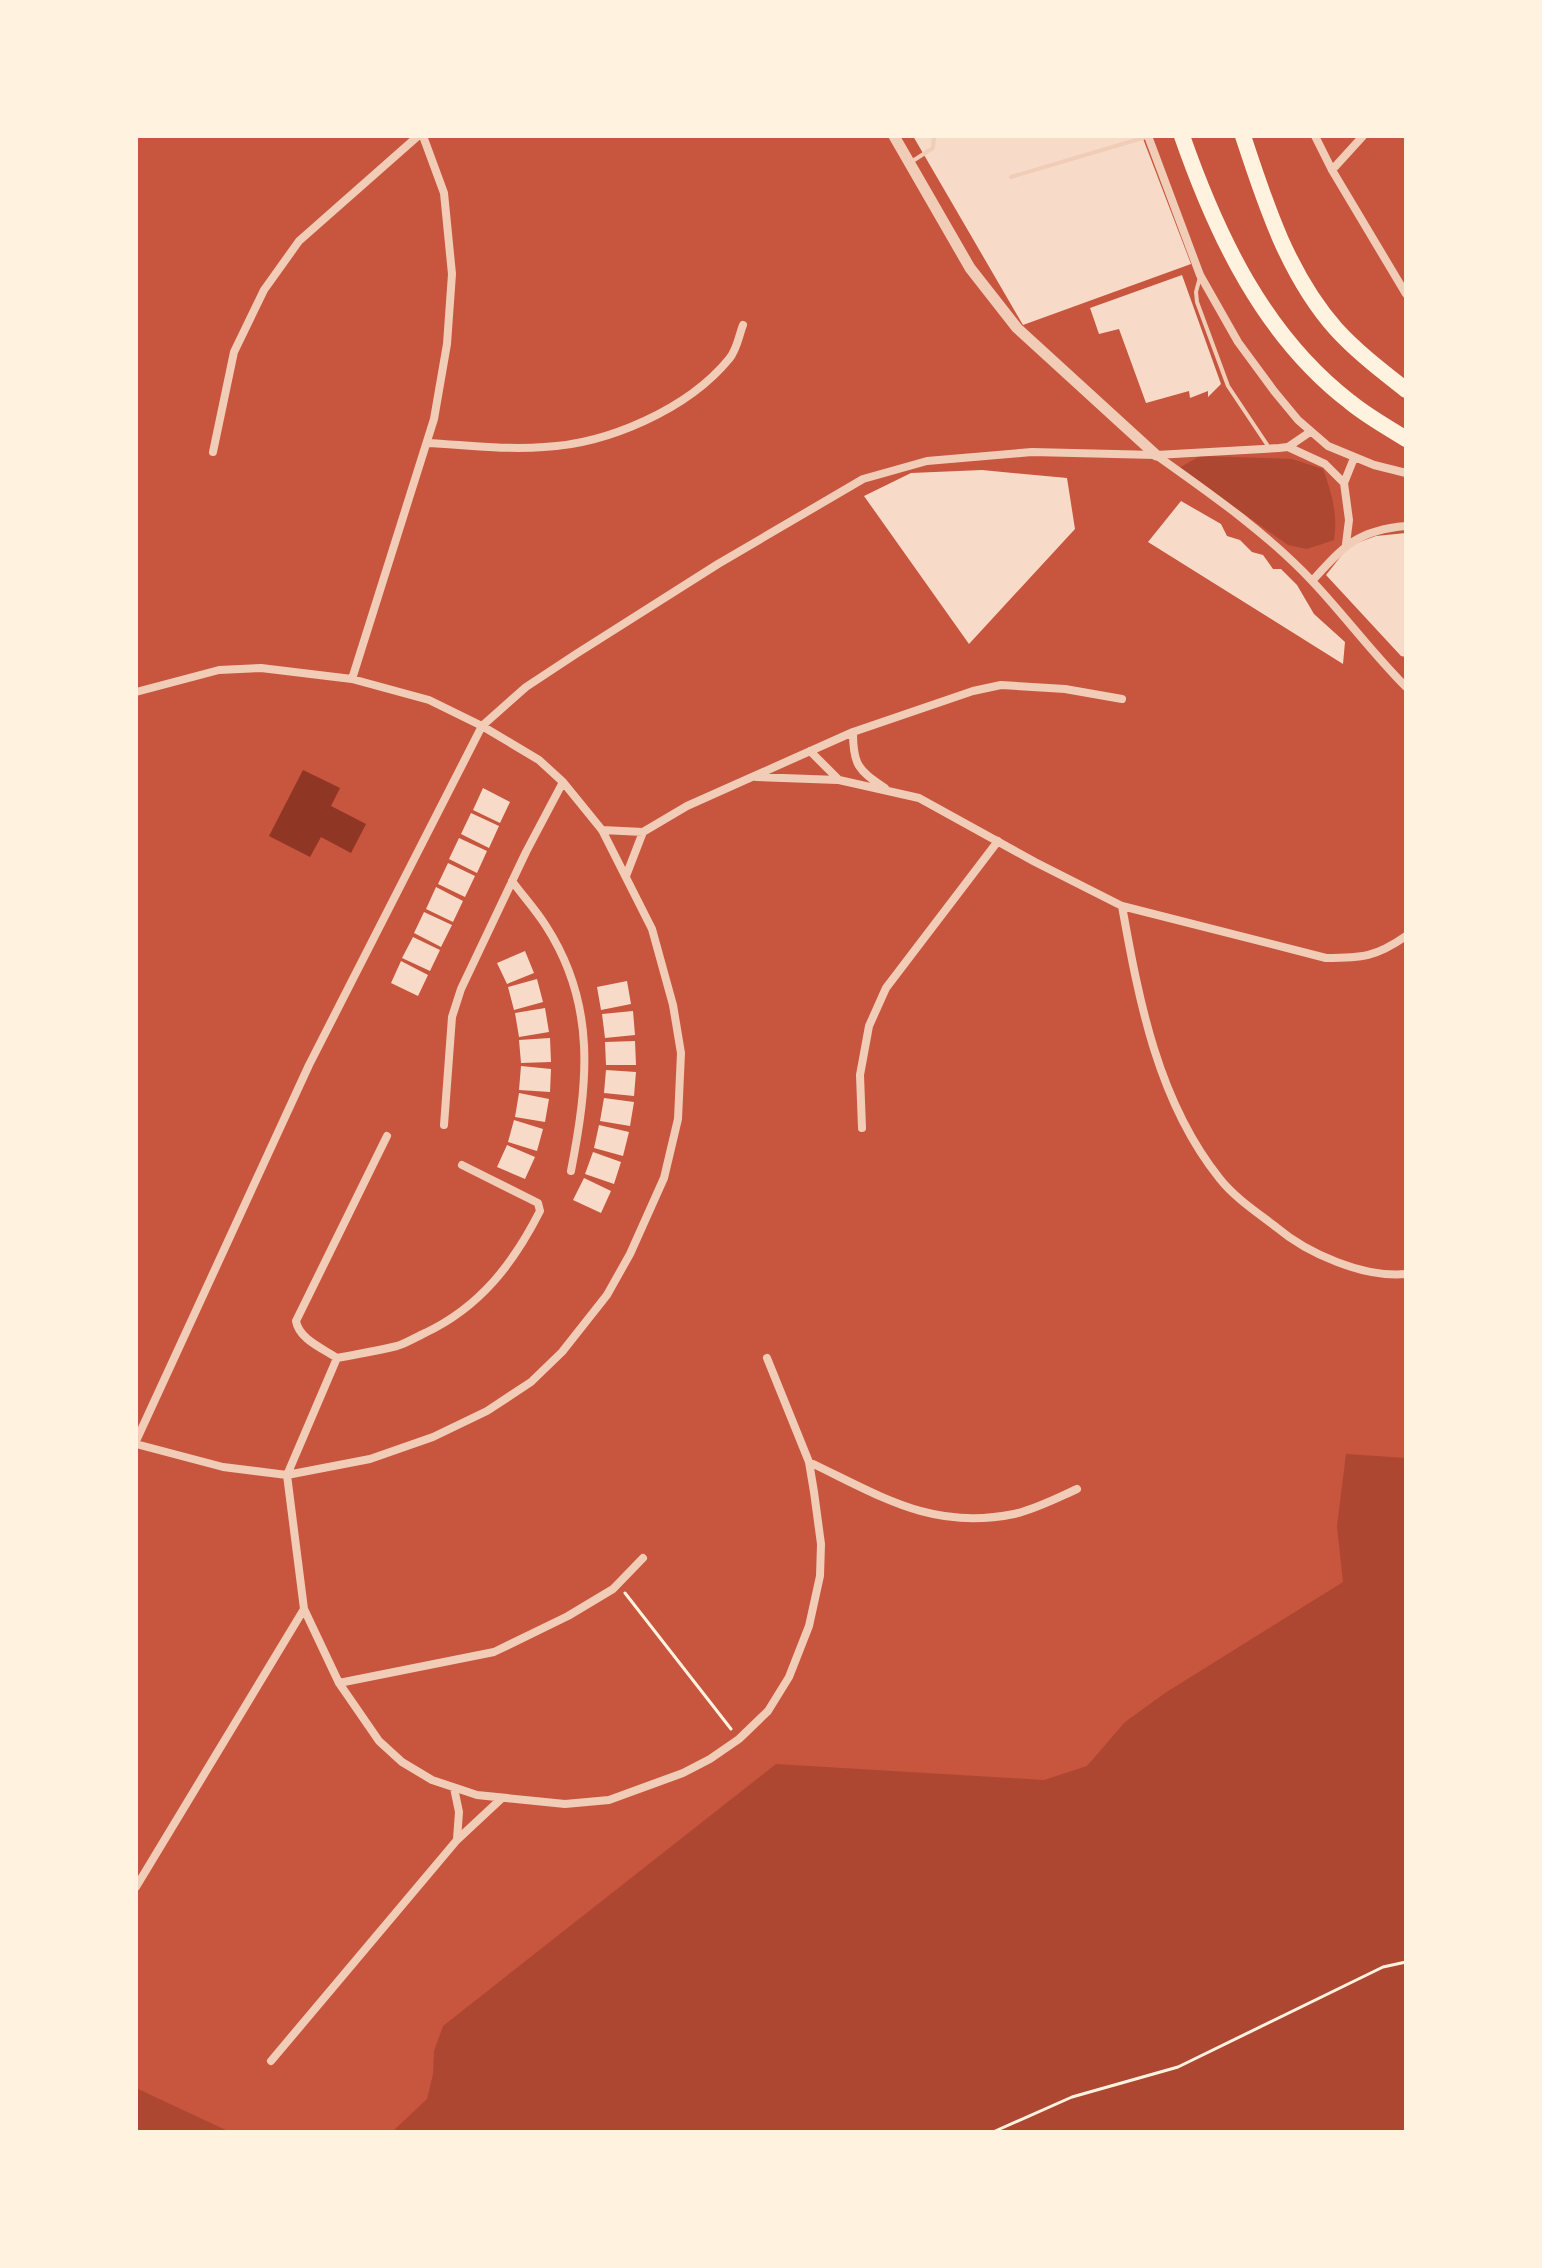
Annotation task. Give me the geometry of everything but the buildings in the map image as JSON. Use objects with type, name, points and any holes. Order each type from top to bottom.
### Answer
[{"type":"highway","points":[[1182,136],[1207,203],[1238,267],[1270,320],[1304,361],[1349,402],[1406,439]]},
{"type":"highway","points":[[1243,136],[1269,215],[1298,273],[1335,328],[1377,368],[1406,390]]},
{"type":"street","points":[[213,452],[234,352],[264,290],[299,241],[421,136],[444,193],[452,274],[447,344],[434,419],[352,679]]},
{"type":"street","points":[[894,136],[970,268],[1017,328],[1078,387],[1156,455],[1218,498],[1312,581],[1406,687]]},
{"type":"street","points":[[1148,136],[1200,275],[1238,342],[1274,391],[1310,432],[1328,446],[1354,458],[1406,473]]},
{"type":"street","points":[[1315,136],[1406,294]]},
{"type":"street","points":[[1332,170],[1363,136]]},
{"type":"street","points":[[427,443],[546,447],[606,437],[654,415],[706,382],[732,356],[743,325]]},
{"type":"street","points":[[1288,447],[1310,432]]},
{"type":"street","points":[[136,692],[219,670],[261,668],[352,679],[429,700],[482,726],[539,760],[563,782],[602,830],[652,929],[673,1005],[681,1053],[678,1119],[664,1178],[607,1295],[562,1352],[531,1382],[487,1411],[433,1437],[370,1459],[287,1475],[223,1467],[136,1442],[309,1065],[482,726],[526,687],[576,654],[718,564],[863,479],[927,461],[1017,453],[1156,455],[1288,447],[1325,464],[1344,483]]},
{"type":"street","points":[[1346,544],[1349,520],[1344,483],[1354,458]]},
{"type":"street","points":[[1312,581],[1346,544],[1368,534],[1406,526]]},
{"type":"street","points":[[602,830],[643,832],[687,806],[853,732],[973,691],[1001,685],[1065,689],[1122,699]]},
{"type":"street","points":[[853,732],[856,763],[864,773],[889,791]]},
{"type":"street","points":[[810,751],[839,780]]},
{"type":"street","points":[[751,777],[839,780],[919,798],[1122,906],[1326,958],[1355,958],[1384,952],[1406,936]]},
{"type":"street","points":[[444,1125],[452,1017],[461,989],[563,782]]},
{"type":"street","points":[[626,876],[643,832]]},
{"type":"street","points":[[862,1128],[860,1075],[869,1026],[886,988],[998,841]]},
{"type":"street","points":[[512,881],[546,926],[568,968],[578,1000],[586,1048],[584,1092],[571,1171]]},
{"type":"street","points":[[1122,906],[1144,1010],[1166,1084],[1187,1132],[1222,1182],[1293,1242],[1337,1263],[1396,1275],[1406,1274]]},
{"type":"street","points":[[387,1136],[296,1321],[297,1329],[303,1336],[337,1358],[400,1345],[447,1322],[475,1303],[498,1280],[528,1236],[540,1211],[538,1203],[462,1165]]},
{"type":"street","points":[[337,1358],[287,1475],[304,1609],[339,1683],[379,1741],[402,1762],[432,1780],[477,1795],[565,1804],[609,1800],[683,1773],[710,1759],[739,1739],[768,1711],[789,1677],[809,1626],[820,1576],[821,1544],[809,1462],[767,1358]]},
{"type":"street","points":[[809,1462],[915,1511],[939,1517],[959,1519],[1013,1514],[1077,1489]]},
{"type":"street","points":[[339,1683],[494,1652],[568,1616],[618,1584],[643,1558]]},
{"type":"street","points":[[136,1887],[304,1609]]},
{"type":"street","points":[[454,1788],[459,1812],[457,1840]]},
{"type":"street","points":[[271,2061],[457,1840],[502,1798]]},
{"type":"lane","points":[[911,162],[933,148],[934,136]]},
{"type":"lane","points":[[1011,177],[1148,136]]},
{"type":"lane","points":[[1200,275],[1197,302],[1228,386],[1269,448]]},
{"type":"path","points":[[618,1584],[739,1739]]},
{"type":"path","points":[[993,2132],[1072,2097],[1178,2067],[1383,1967],[1406,1962]]},
{"type":"shaded area","points":[[1200,456],[1292,459],[1323,469],[1333,504],[1334,540],[1307,549],[1288,545],[1179,468]]},
{"type":"shaded area","points":[[303,770],[340,788],[331,806],[366,824],[351,853],[321,837],[310,857],[269,836]]},
{"type":"shaded area","points":[[1346,1454],[1406,1458],[1406,2132],[392,2132],[427,2099],[434,2051],[443,2026],[776,1764],[1044,1780],[1087,1766],[1125,1722],[1165,1693],[1343,1582],[1337,1526]]},
{"type":"shaded area","points":[[136,2088],[230,2132],[136,2132]]}]
